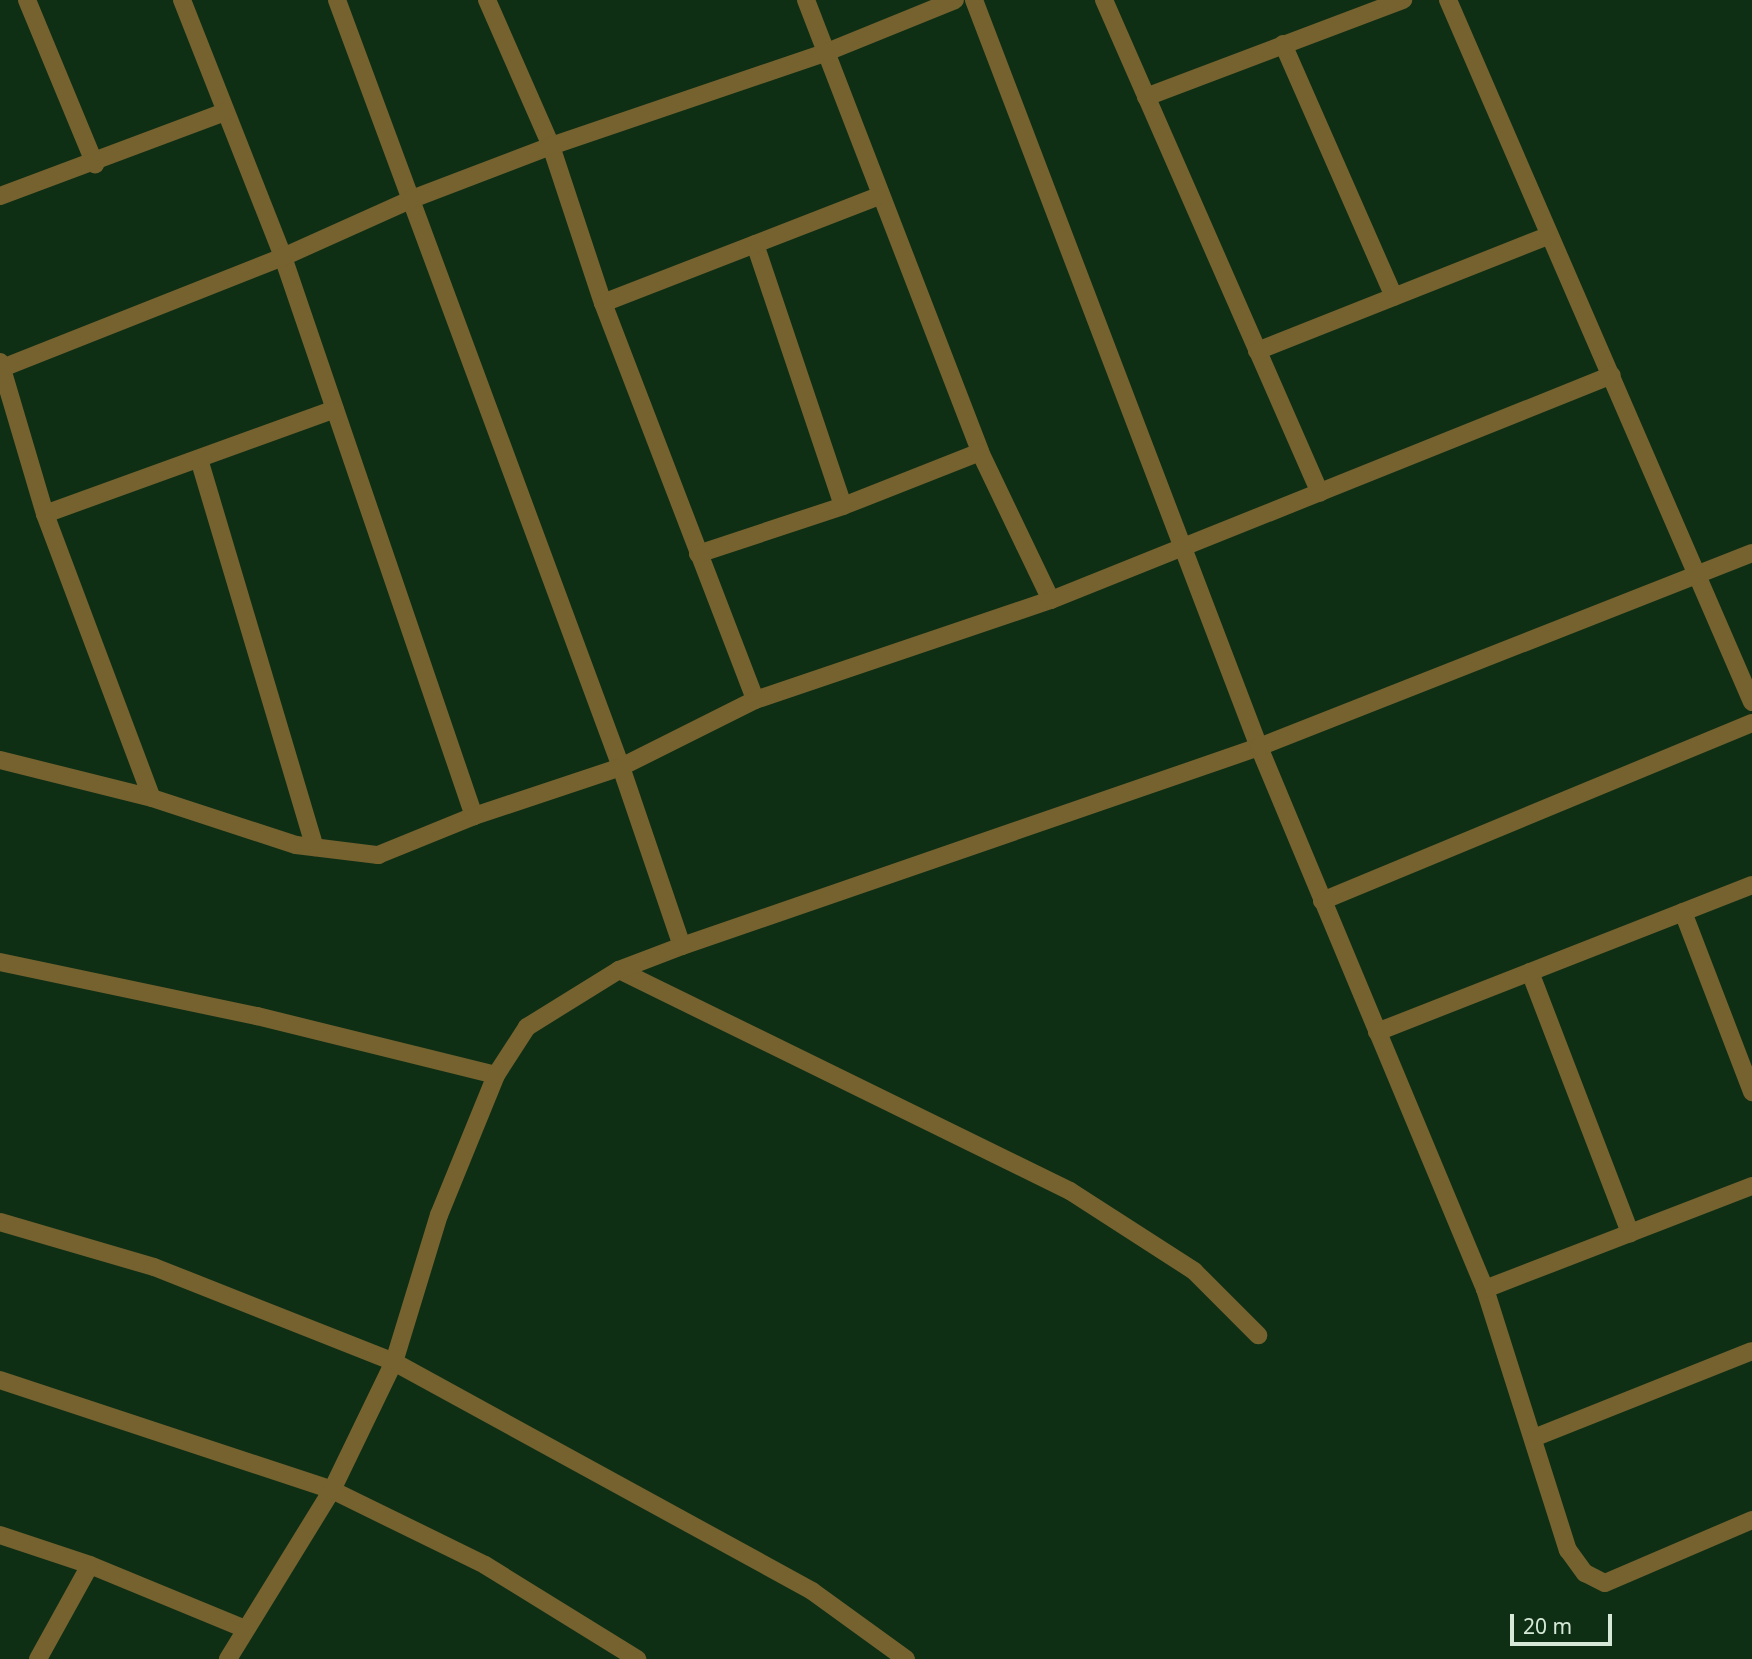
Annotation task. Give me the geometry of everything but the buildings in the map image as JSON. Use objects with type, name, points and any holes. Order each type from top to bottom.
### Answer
[{"type":"street","points":[[27,0],[94,164]]},
{"type":"street","points":[[182,0],[283,257],[474,816]]},
{"type":"street","points":[[337,0],[621,767],[682,946]]},
{"type":"street","points":[[806,0],[980,452],[1051,600]]},
{"type":"street","points":[[152,798],[45,514],[1,366],[283,257],[412,199],[551,146],[827,52],[955,0]]},
{"type":"street","points":[[974,0],[1259,747],[1485,1289],[1535,1437],[1569,1550],[1584,1573],[1605,1583],[1752,1520]]},
{"type":"street","points":[[1104,0],[1320,493]]},
{"type":"street","points":[[1146,97],[1403,0]]},
{"type":"street","points":[[1448,0],[1752,702]]},
{"type":"street","points":[[491,1],[551,146],[603,303],[755,700]]},
{"type":"street","points":[[1283,44],[1394,297]]},
{"type":"street","points":[[0,196],[94,164],[225,112]]},
{"type":"street","points":[[603,303],[881,195]]},
{"type":"street","points":[[1257,351],[1548,236]]},
{"type":"street","points":[[755,244],[843,506]]},
{"type":"street","points":[[0,760],[152,798],[315,847],[378,855],[474,816],[621,767],[755,700],[1051,600],[1182,544],[1320,493],[1612,375]]},
{"type":"street","points":[[45,514],[335,409]]},
{"type":"street","points":[[698,554],[843,506],[980,452]]},
{"type":"street","points":[[199,459],[315,847]]},
{"type":"street","points":[[228,1659],[332,1490],[394,1362],[439,1215],[496,1075],[527,1027],[619,970],[1259,747],[1752,553]]},
{"type":"street","points":[[1322,901],[1752,723]]},
{"type":"street","points":[[1377,1032],[1752,885]]},
{"type":"street","points":[[1683,912],[1752,1092]]},
{"type":"street","points":[[0,962],[257,1016],[496,1075]]},
{"type":"street","points":[[619,970],[1070,1191],[1194,1271],[1258,1335]]},
{"type":"street","points":[[1530,972],[1630,1233]]},
{"type":"street","points":[[1485,1289],[1752,1186]]},
{"type":"street","points":[[0,1222],[154,1267],[394,1362],[812,1591],[906,1659]]},
{"type":"street","points":[[1535,1437],[1752,1351]]},
{"type":"street","points":[[0,1380],[332,1490],[485,1565],[636,1659]]},
{"type":"street","points":[[0,1535],[90,1565],[245,1629]]},
{"type":"street","points":[[38,1659],[90,1565]]}]
